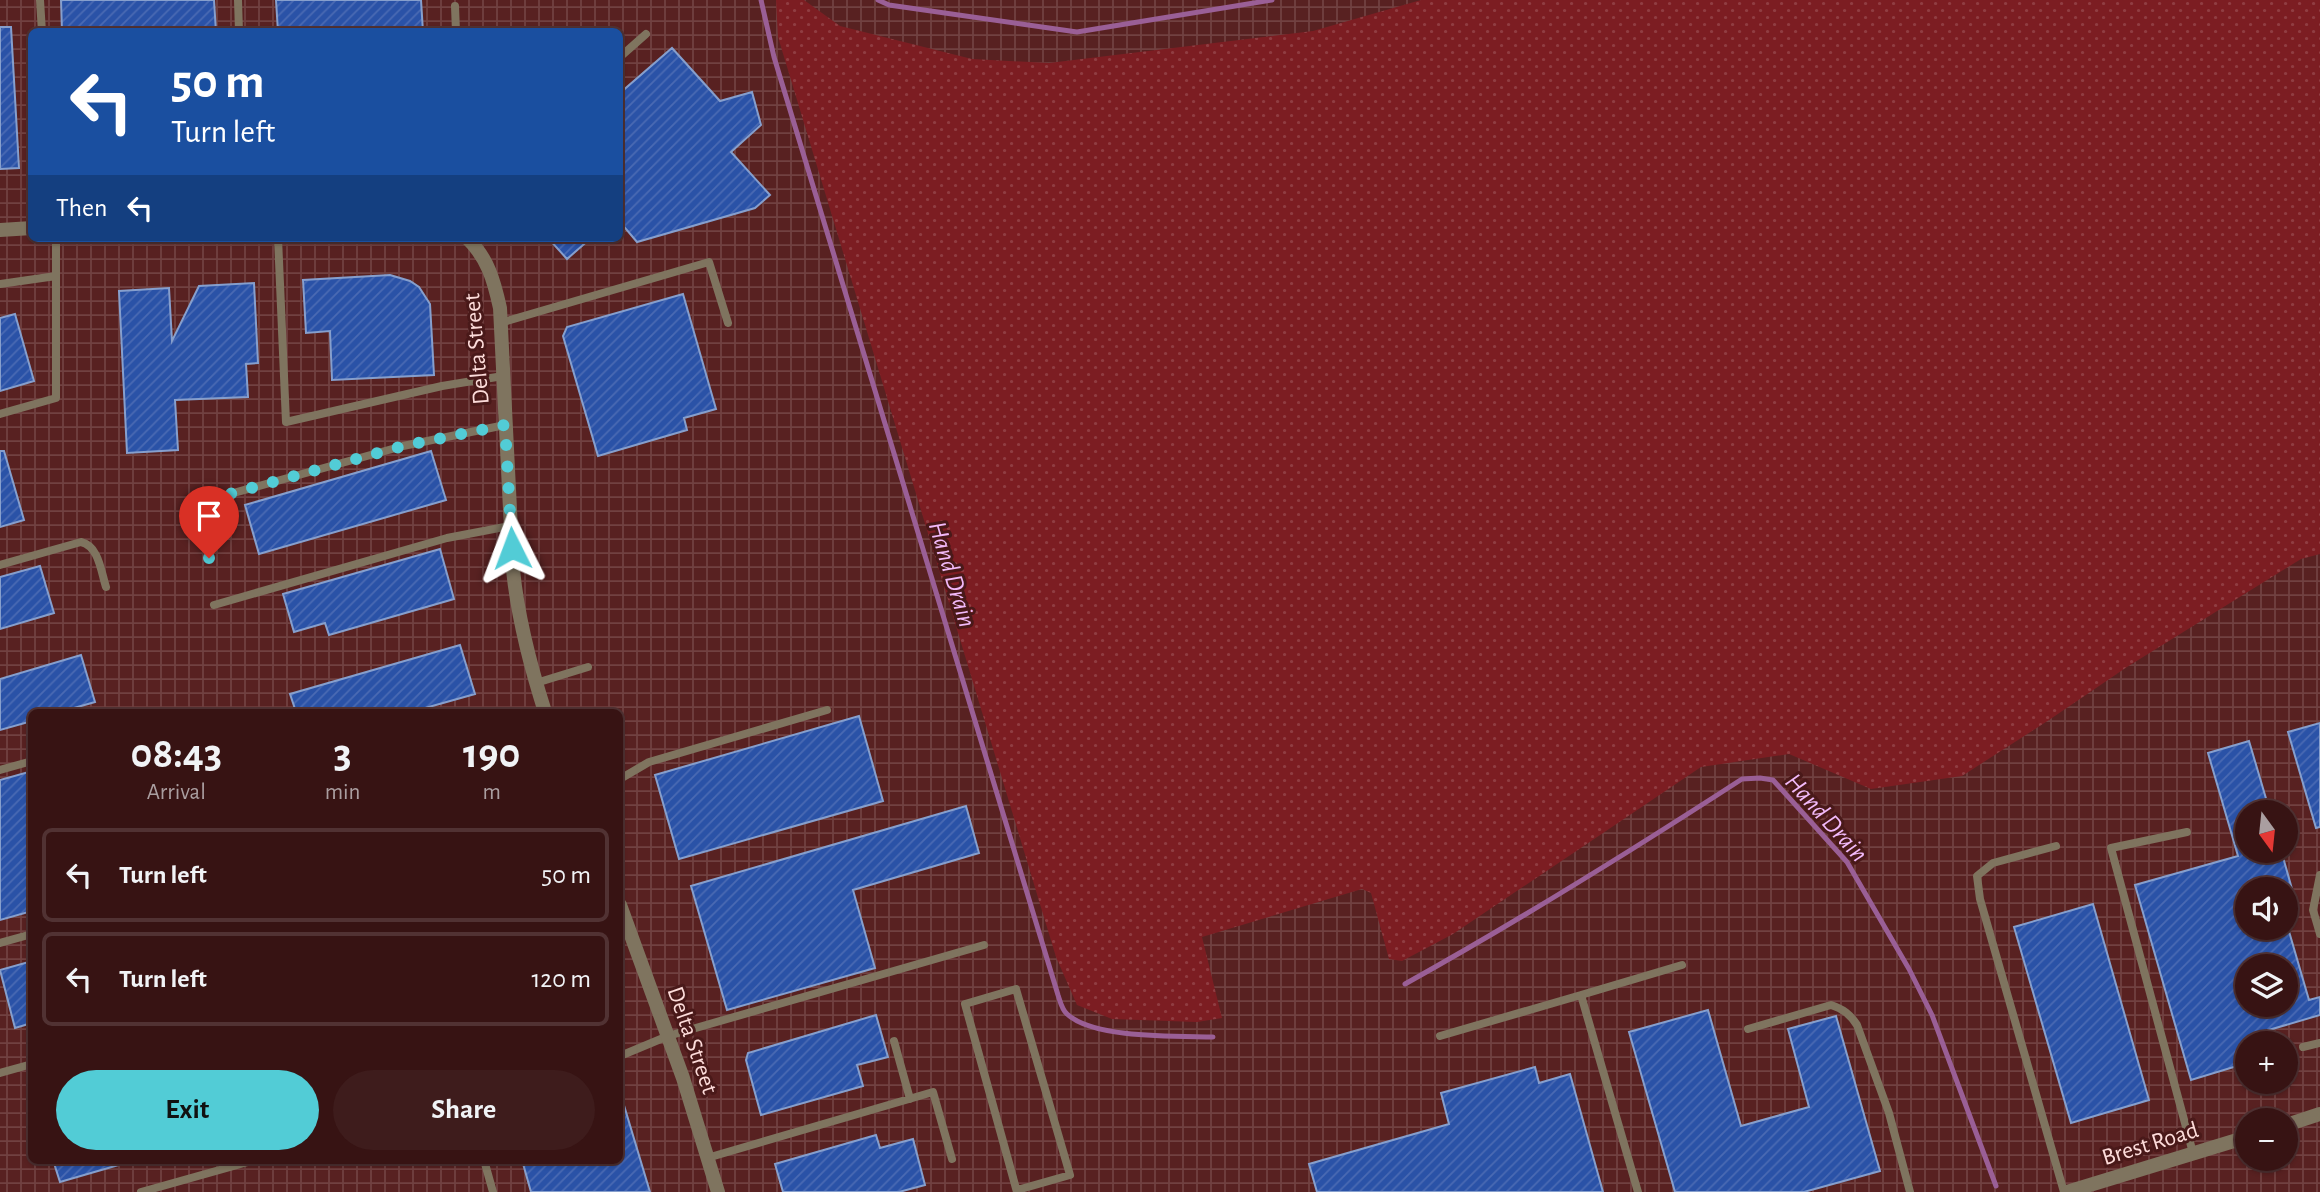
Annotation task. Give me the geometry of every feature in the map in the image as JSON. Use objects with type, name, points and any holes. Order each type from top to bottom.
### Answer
[{"type":"street","points":[[0,230],[28,228]]},
{"type":"street","name":"Delta Street","points":[[471,242],[481,253],[495,285],[500,323],[517,610],[544,709]]},
{"type":"street","name":"Delta Street","points":[[625,939],[668,1036],[718,1192]]},
{"type":"street","points":[[2298,1121],[2320,1114]]},
{"type":"street","name":"Brest Road","points":[[2065,1192],[2235,1141]]},
{"type":"lane","points":[[40,0],[42,28]]},
{"type":"lane","points":[[238,0],[239,28]]},
{"type":"lane","points":[[455,6],[456,28]]},
{"type":"lane","points":[[623,54],[646,34]]},
{"type":"lane","points":[[0,414],[56,398],[56,242]]},
{"type":"lane","points":[[278,242],[286,422],[442,386],[503,376]]},
{"type":"lane","points":[[500,323],[709,262],[728,323]]},
{"type":"lane","points":[[0,284],[56,276]]},
{"type":"lane","points":[[209,558],[198,512],[202,506],[219,497],[403,446],[505,425]]},
{"type":"lane","points":[[214,605],[447,538],[510,526]]},
{"type":"lane","points":[[0,565],[81,542],[94,549],[106,587]]},
{"type":"lane","points":[[536,683],[588,667]]},
{"type":"lane","points":[[623,777],[649,762],[827,710]]},
{"type":"lane","points":[[0,770],[28,762]]},
{"type":"lane","points":[[2187,832],[2111,848],[2193,1153]]},
{"type":"lane","points":[[2056,846],[1993,863],[1977,877],[1980,899],[2065,1192]]},
{"type":"lane","points":[[2320,874],[2313,910],[2320,934]]},
{"type":"lane","points":[[0,943],[28,935]]},
{"type":"lane","points":[[623,1055],[668,1036],[984,945]]},
{"type":"lane","points":[[1440,1036],[1682,965]]},
{"type":"lane","points":[[1016,989],[1070,1175],[1017,1191],[965,1004],[1016,989]]},
{"type":"lane","points":[[1581,995],[1638,1192]]},
{"type":"lane","points":[[1748,1029],[1831,1005],[1851,1015],[1889,1113],[1910,1192]]},
{"type":"lane","points":[[894,1041],[910,1099]]},
{"type":"lane","points":[[2303,1047],[2320,1043]]},
{"type":"lane","points":[[0,1073],[28,1065]]},
{"type":"lane","points":[[707,1158],[933,1092],[952,1159]]},
{"type":"lane","points":[[141,1192],[241,1164]]},
{"type":"lane","points":[[485,1164],[493,1192]]},
{"type":"shaded area","points":[[0,0],[2320,0],[2320,1192],[0,1192]]},
{"type":"shaded area","points":[[776,0],[804,0],[840,26],[972,59],[1049,63],[1313,31],[1421,0],[2320,0],[2320,554],[2301,559],[2127,667],[1962,776],[1871,789],[1789,754],[1701,767],[1453,934],[1402,961],[1389,959],[1371,893],[1362,889],[1202,937],[1222,1018],[1197,1022],[1112,1019],[1077,1005],[1056,957],[778,37]]},
{"type":"building","points":[[61,0],[214,0],[216,28],[62,28]]},
{"type":"building","points":[[276,0],[421,0],[423,28],[278,28]]},
{"type":"building","points":[[0,27],[11,27],[19,168],[0,169]]},
{"type":"building","points":[[672,48],[720,101],[752,92],[761,125],[731,152],[770,195],[755,208],[637,242],[623,226],[623,90]]},
{"type":"building","points":[[552,242],[586,242],[567,259]]},
{"type":"building","points":[[390,275],[410,281],[419,287],[430,304],[434,375],[332,380],[330,331],[306,333],[303,280]]},
{"type":"building","points":[[254,283],[258,363],[246,364],[248,397],[175,400],[178,450],[127,453],[119,291],[169,288],[172,341],[199,286]]},
{"type":"building","points":[[683,294],[716,409],[684,418],[687,430],[598,456],[563,336],[567,327]]},
{"type":"building","points":[[15,314],[34,381],[0,391],[0,318]]},
{"type":"building","points":[[0,451],[4,451],[24,520],[0,527]]},
{"type":"building","points":[[431,451],[446,500],[259,554],[245,505]]},
{"type":"building","points":[[440,549],[454,599],[329,635],[325,623],[294,632],[283,594]]},
{"type":"building","points":[[40,566],[54,613],[0,629],[0,577]]},
{"type":"building","points":[[460,645],[475,694],[422,709],[295,709],[290,694]]},
{"type":"building","points":[[81,655],[95,702],[70,709],[28,709],[28,722],[0,730],[0,679]]},
{"type":"building","points":[[859,716],[883,801],[679,859],[655,775]]},
{"type":"building","points":[[2320,723],[2320,827],[2316,828],[2288,732]]},
{"type":"building","points":[[2249,741],[2266,800],[2235,800],[2235,846],[2208,753]]},
{"type":"building","points":[[28,772],[28,912],[0,920],[0,780]]},
{"type":"building","points":[[966,806],[979,853],[853,890],[875,968],[727,1010],[691,886]]},
{"type":"building","points":[[2235,857],[2235,863],[2285,863],[2289,877],[2235,877],[2235,940],[2292,940],[2296,954],[2235,954],[2235,1017],[2298,1017],[2298,962],[2309,1000],[2320,997],[2320,1015],[2265,1031],[2235,1031],[2235,1067],[2191,1080],[2135,885]]},
{"type":"building","points":[[2093,904],[2149,1100],[2071,1123],[2014,927]]},
{"type":"building","points":[[28,962],[28,1024],[15,1028],[0,970]]},
{"type":"building","points":[[1708,1010],[1741,1126],[1809,1107],[1788,1029],[1836,1016],[1880,1171],[1804,1192],[1675,1192],[1629,1032]]},
{"type":"building","points":[[876,1015],[888,1057],[857,1065],[863,1086],[761,1115],[746,1060],[748,1053]]},
{"type":"building","points":[[1535,1067],[1539,1083],[1570,1074],[1603,1192],[1317,1192],[1309,1164],[1449,1124],[1441,1093]]},
{"type":"building","points":[[623,1102],[650,1192],[531,1192],[523,1164],[623,1164]]},
{"type":"building","points":[[876,1135],[880,1148],[913,1139],[925,1185],[899,1192],[783,1192],[775,1164]]},
{"type":"building","points":[[54,1164],[122,1164],[60,1182]]},
{"type":"waterway","name":"Hand Drain","points":[[761,0],[774,57],[1062,1008],[1080,1022],[1116,1032],[1213,1037]]},
{"type":"waterway","points":[[878,0],[889,5],[1077,32],[1272,0]]},
{"type":"waterway","name":"Hand Drain","points":[[1405,984],[1575,884],[1742,779],[1773,780],[1847,862],[1909,969],[1932,1015],[1996,1186]]},
{"type":"route","points":[[209,558],[198,512],[202,506],[219,497],[430,439],[505,425],[512,548]]}]
